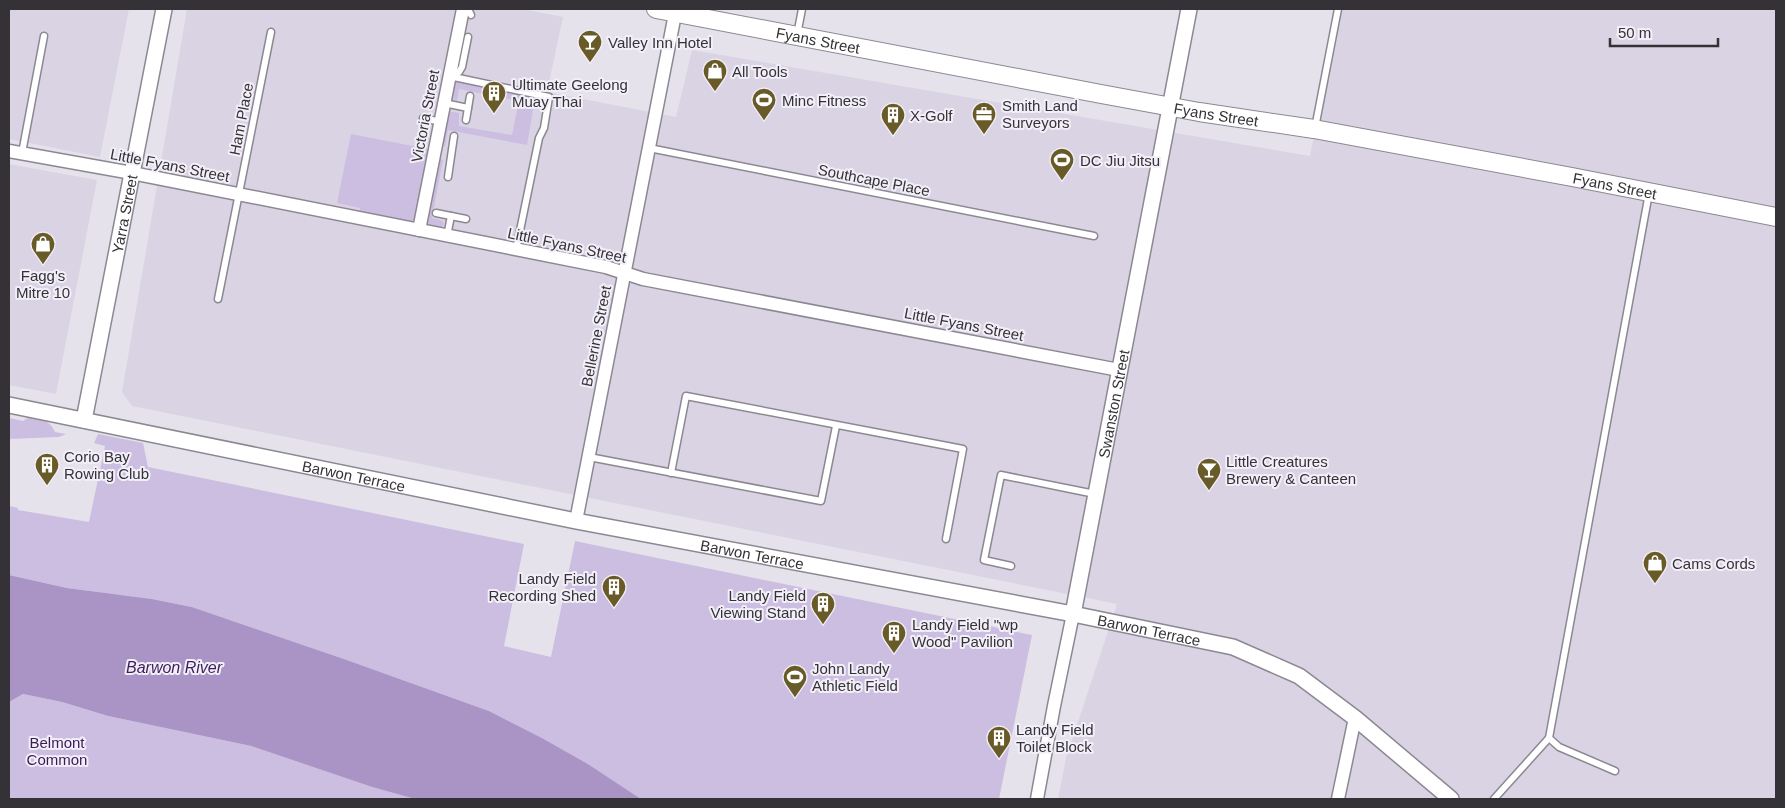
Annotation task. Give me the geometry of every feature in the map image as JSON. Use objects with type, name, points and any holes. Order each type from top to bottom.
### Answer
[{"type":"main road","name":"Fyans Street","points":[[656,9],[675,10],[797,37],[1208,114],[1314,129],[1776,217]]},
{"type":"street","name":"Yarra Street","points":[[84,420],[164,9]]},
{"type":"street","name":"Swanston Street","points":[[1037,799],[1189,9]]},
{"type":"street","name":"Bellerine Street","points":[[576,521],[675,10]]},
{"type":"street","name":"Victoria Street","points":[[419,230],[450,75],[466,11]]},
{"type":"street","name":"Little Fyans Street","points":[[9,151],[132,173],[606,267],[643,279],[1119,370]]},
{"type":"street","name":"Barwon Terrace","points":[[9,405],[576,521],[1074,614],[1233,647],[1299,676],[1355,718],[1451,799]]},
{"type":"street","points":[[1338,799],[1355,718]]},
{"type":"lane","points":[[797,37],[802,9]]},
{"type":"lane","points":[[1314,129],[1338,9]]},
{"type":"lane","name":"Ham Place","points":[[218,299],[271,32]]},
{"type":"lane","points":[[22,153],[44,36]]},
{"type":"lane","points":[[450,75],[459,72],[462,67],[468,37]]},
{"type":"lane","points":[[450,75],[549,96],[544,128],[539,138],[516,250]]},
{"type":"lane","points":[[466,120],[470,96]]},
{"type":"lane","points":[[444,103],[468,108]]},
{"type":"lane","points":[[422,118],[441,122]]},
{"type":"lane","points":[[448,177],[454,136]]},
{"type":"lane","name":"Southcape Place","points":[[649,148],[1094,236]]},
{"type":"lane","points":[[435,150],[451,154]]},
{"type":"lane","points":[[1494,799],[1549,738],[1649,192]]},
{"type":"lane","points":[[436,213],[466,219]]},
{"type":"lane","points":[[446,236],[451,216]]},
{"type":"lane","points":[[671,473],[686,396],[836,426],[963,448],[946,539]]},
{"type":"lane","points":[[589,457],[821,501],[836,426]]},
{"type":"lane","points":[[1011,566],[984,560],[1001,475],[1096,495]]},
{"type":"lane","points":[[1549,738],[1559,747],[1615,772]]},
{"type":"shaded area","points":[[9,9],[129,9],[100,157],[9,139]]},
{"type":"shaded area","points":[[187,9],[523,9],[563,17],[547,92],[676,117],[692,50],[1310,156],[1339,9],[1776,9],[1776,799],[1058,799],[1066,758],[1117,604],[132,406],[122,392]]},
{"type":"shaded area","name":"Fagg's Mitre 10","points":[[9,164],[97,180],[56,394],[9,385]]},
{"type":"green space","points":[[453,81],[535,98],[527,145],[448,130],[445,147],[441,144],[447,111],[459,113],[459,126],[512,135],[519,101],[459,89],[457,101],[450,98]]},
{"type":"green space","points":[[433,128],[419,215],[411,222],[360,212],[360,208],[337,203],[351,134],[428,149]]},
{"type":"green space","points":[[438,160],[443,160],[432,218],[443,221],[444,224],[441,228],[430,226],[426,220]]},
{"type":"green space","points":[[29,417],[45,421],[51,425],[55,432],[66,434],[59,437],[9,439],[9,418],[23,421]]},
{"type":"green space","points":[[98,434],[143,443],[148,467],[524,544],[504,646],[551,657],[575,541],[1032,635],[999,799],[641,799],[588,764],[489,711],[344,659],[192,607],[152,599],[67,588],[9,575],[9,506],[18,508],[18,510],[89,522],[105,446],[94,443]]},
{"type":"green space","name":"Belmont Common","points":[[23,694],[62,702],[108,716],[251,746],[372,787],[415,799],[9,799],[9,702]]},
{"type":"water","name":"Barwon River","points":[[9,575],[67,588],[152,599],[192,607],[344,659],[489,711],[588,764],[641,799],[415,799],[372,787],[251,746],[108,716],[62,702],[23,694],[9,702]]},
{"type":"place","name":"Valley Inn Hotel","points":[[590,63]]},
{"type":"place","name":"All Tools","points":[[715,92]]},
{"type":"place","name":"Ultimate Geelong Muay Thai","points":[[494,114]]},
{"type":"place","name":"Minc Fitness","points":[[764,121]]},
{"type":"place","name":"Smith Land Surveyors","points":[[984,135]]},
{"type":"place","name":"X-Golf","points":[[893,136]]},
{"type":"place","name":"DC Jiu Jitsu","points":[[1062,181]]},
{"type":"place","name":"Fagg's Mitre 10","points":[[43,265]]},
{"type":"place","name":"Corio Bay Rowing Club","points":[[47,486]]},
{"type":"place","name":"Little Creatures Brewery & Canteen","points":[[1209,491]]},
{"type":"place","name":"Cams Cords","points":[[1655,584]]},
{"type":"place","name":"Landy Field Recording Shed","points":[[614,608]]},
{"type":"place","name":"Landy Field Viewing Stand","points":[[823,625]]},
{"type":"place","name":"Landy Field \"wp Wood\" Pavilion","points":[[894,654]]},
{"type":"place","name":"John Landy Athletic Field","points":[[795,698]]},
{"type":"place","name":"Landy Field Toilet Block","points":[[999,759]]}]
